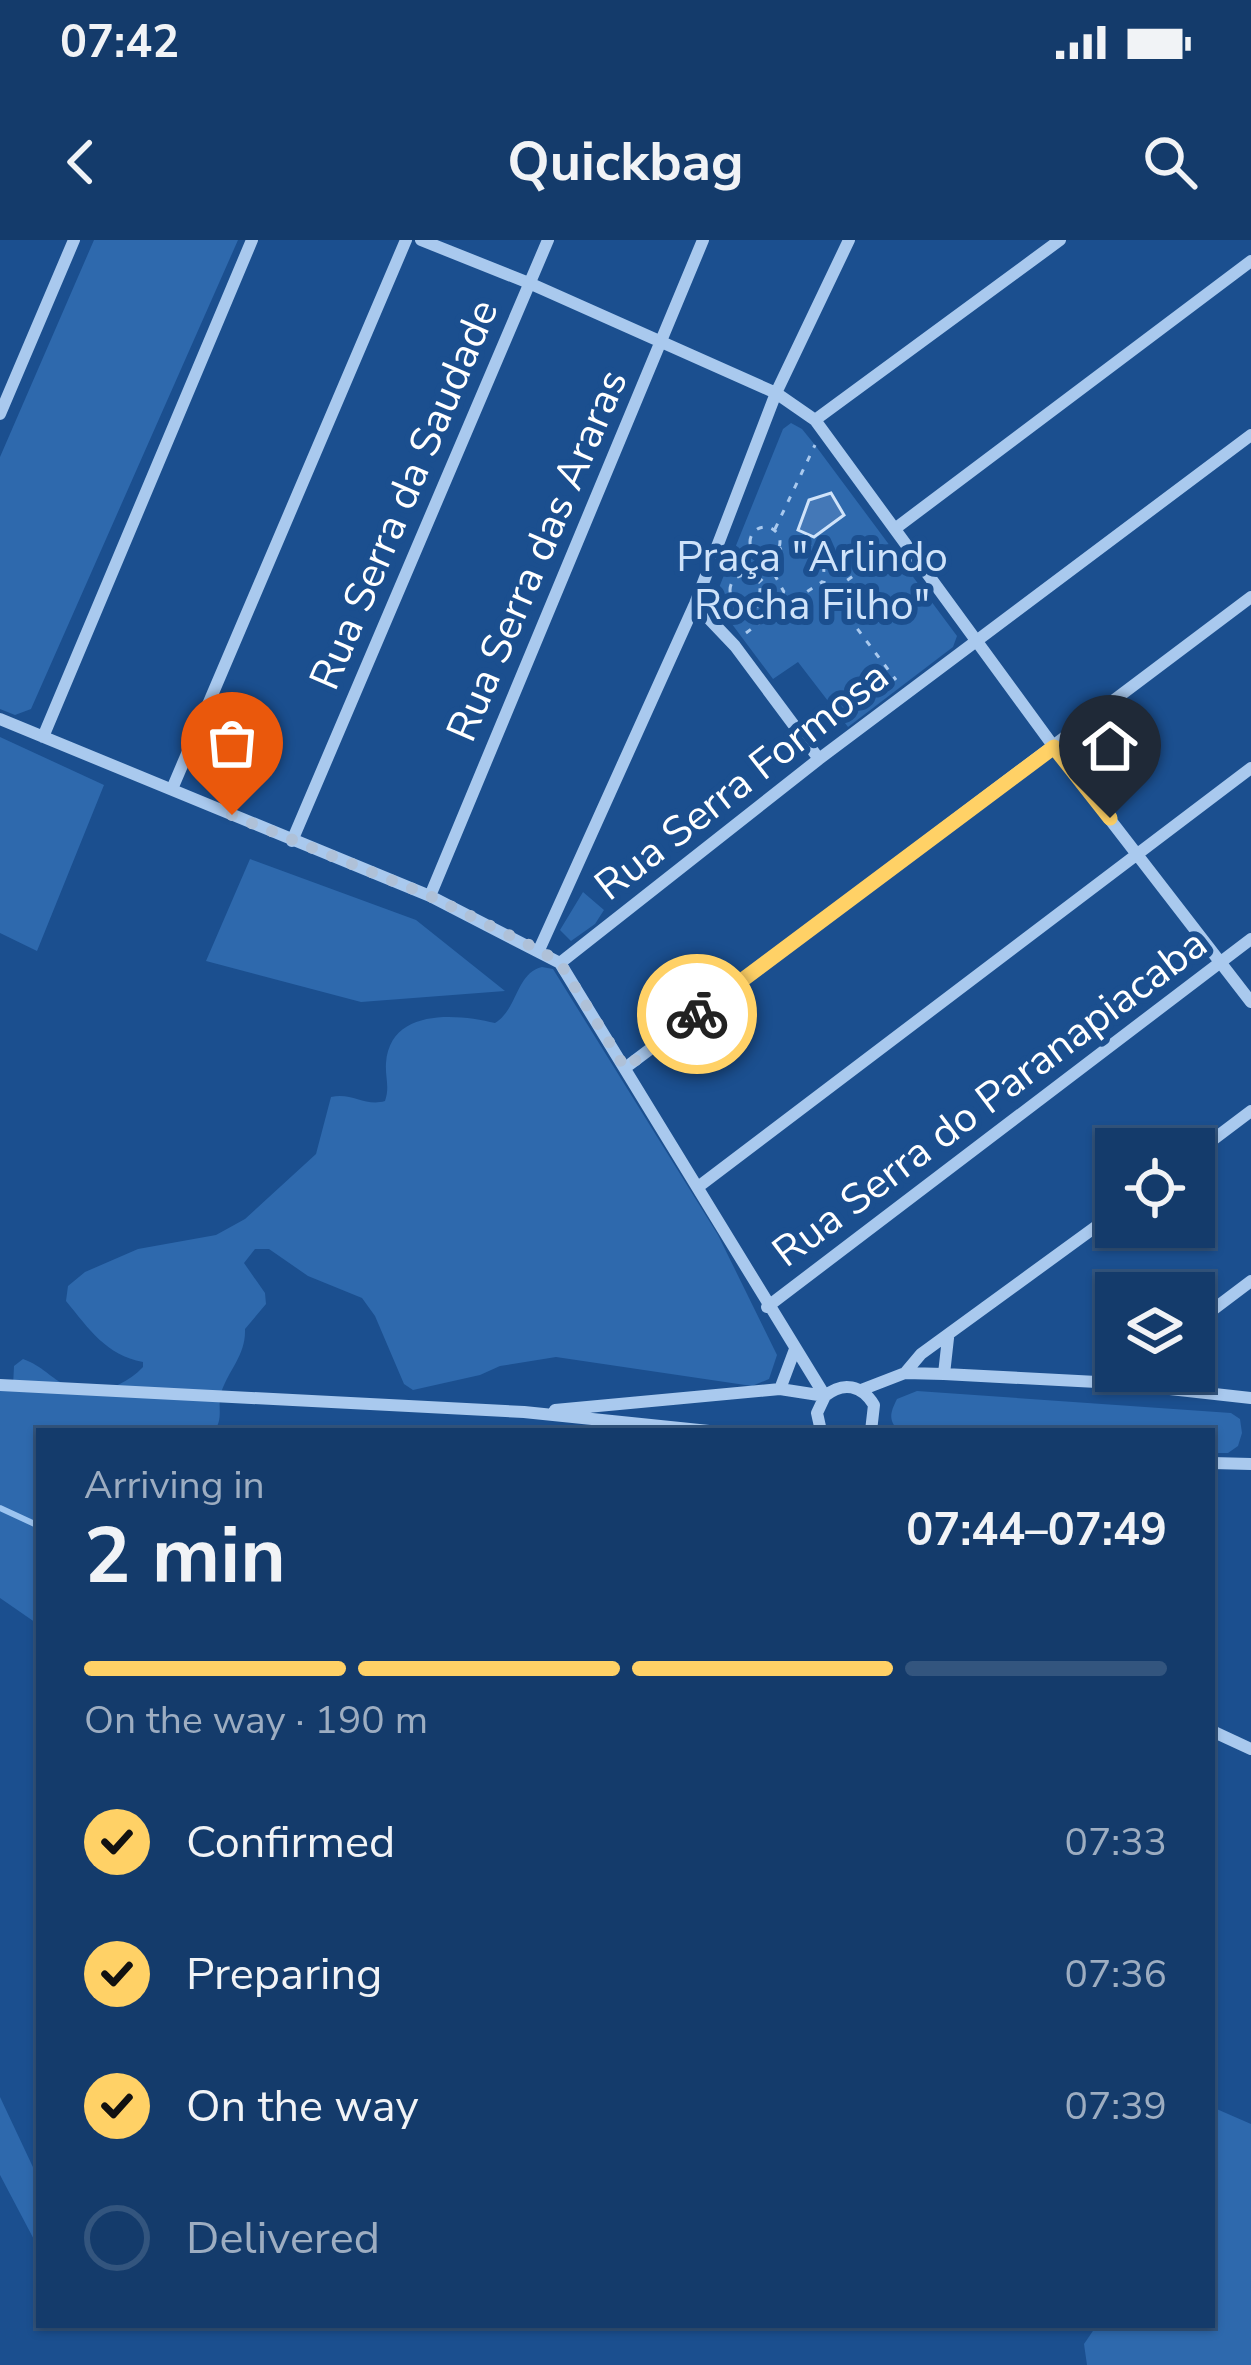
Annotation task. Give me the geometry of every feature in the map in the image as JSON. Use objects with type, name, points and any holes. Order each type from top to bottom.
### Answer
[{"type":"street","points":[[0,414],[74,240]]},
{"type":"street","points":[[44,737],[252,240]]},
{"type":"street","points":[[172,789],[406,240]]},
{"type":"street","points":[[421,240],[776,393],[815,420],[1054,747],[1251,1002]]},
{"type":"street","name":"Rua Serra da Saudade","points":[[292,841],[548,240]]},
{"type":"street","name":"Rua Serra das Araras","points":[[430,896],[703,240]]},
{"type":"street","points":[[539,950],[695,604],[776,393],[849,240]]},
{"type":"street","points":[[815,420],[1060,240]]},
{"type":"street","points":[[896,528],[1251,261]]},
{"type":"street","name":"Rua Serra Formosa","points":[[560,963],[819,759],[1251,435]]},
{"type":"street","points":[[625,1068],[1251,597]]},
{"type":"street","points":[[695,604],[735,646],[819,759]]},
{"type":"street","points":[[0,718],[430,896],[560,963],[825,1396]]},
{"type":"street","points":[[698,1187],[1251,768]]},
{"type":"street","name":"Rua Serra do Paranapiacaba","points":[[767,1307],[1251,939]]},
{"type":"street","points":[[1215,1138],[1251,1111]]},
{"type":"street","points":[[904,1373],[921,1354],[1095,1228]]},
{"type":"street","points":[[1215,1308],[1251,1281]]},
{"type":"street","points":[[944,1374],[948,1338]]},
{"type":"street","points":[[780,1389],[795,1349]]},
{"type":"street","points":[[820,1428],[817,1413],[825,1396],[842,1386],[861,1390],[904,1373],[1095,1382]]},
{"type":"street","points":[[0,1385],[524,1412],[680,1428]]},
{"type":"street","points":[[524,1412],[780,1389],[825,1396]]},
{"type":"street","points":[[861,1390],[874,1405],[871,1428]]},
{"type":"street","points":[[1193,1392],[1251,1398]]},
{"type":"street","points":[[1215,1463],[1251,1464]]},
{"type":"street","points":[[1215,1732],[1251,1750]]},
{"type":"path","points":[[775,530],[815,445]]},
{"type":"path","points":[[753,552],[750,539],[755,530],[775,530],[780,537],[772,570],[758,583],[756,600],[764,620]]},
{"type":"path","points":[[741,638],[821,582],[825,566],[811,545],[794,543],[768,557]]},
{"type":"path","points":[[821,582],[839,586],[893,548]]},
{"type":"path","points":[[753,552],[768,557]]},
{"type":"path","points":[[753,552],[742,561],[742,576],[732,585],[734,599],[742,604],[756,600]]},
{"type":"path","points":[[768,557],[777,586],[800,596]]},
{"type":"path","points":[[742,576],[758,583]]},
{"type":"path","points":[[821,582],[901,686]]},
{"type":"green space","points":[[94,240],[238,240],[31,709],[15,715],[0,709],[0,457]]},
{"type":"green space","name":"Praça \"Arlindo Rocha Filho\"","points":[[791,423],[815,445],[957,636],[953,647],[848,727],[798,662],[773,679],[714,600],[783,429]]},
{"type":"green space","points":[[0,737],[104,785],[37,951],[0,933]]},
{"type":"green space","points":[[250,859],[416,920],[505,991],[361,1002],[206,961]]},
{"type":"green space","points":[[583,892],[604,910],[595,924],[571,941],[560,930]]},
{"type":"green space","points":[[553,969],[718,1235],[777,1355],[769,1379],[752,1386],[556,1357],[500,1366],[413,1390],[404,1384],[375,1316],[362,1298],[308,1276],[269,1249],[255,1249],[244,1263],[265,1293],[266,1304],[245,1329],[240,1354],[221,1393],[216,1428],[36,1428],[36,1623],[0,1598],[0,1391],[13,1386],[14,1366],[23,1359],[85,1391],[117,1386],[143,1367],[143,1362],[108,1347],[91,1331],[66,1301],[68,1286],[85,1272],[138,1249],[216,1235],[245,1219],[316,1154],[331,1097],[385,1101],[386,1063],[390,1045],[400,1032],[413,1023],[446,1017],[495,1023],[533,971]]},
{"type":"green space","points":[[917,1391],[1231,1413],[1240,1419],[1242,1433],[1238,1446],[1228,1453],[1215,1453],[1215,1428],[897,1428],[892,1420],[897,1399]]},
{"type":"green space","points":[[0,2097],[36,2174],[36,2243],[0,2175]]},
{"type":"green space","points":[[1215,2108],[1251,2124],[1251,2365],[1087,2365],[1084,2344],[1095,2328],[1215,2328]]},
{"type":"building","points":[[831,493],[844,515],[814,537],[798,530],[809,500]]},
{"type":"waterway","points":[[0,1508],[36,1525]]},
{"type":"way so far","points":[[232,815],[430,896],[560,963],[625,1068],[697,1014]]},
{"type":"route","points":[[697,1014],[1054,747],[1110,818]]}]
